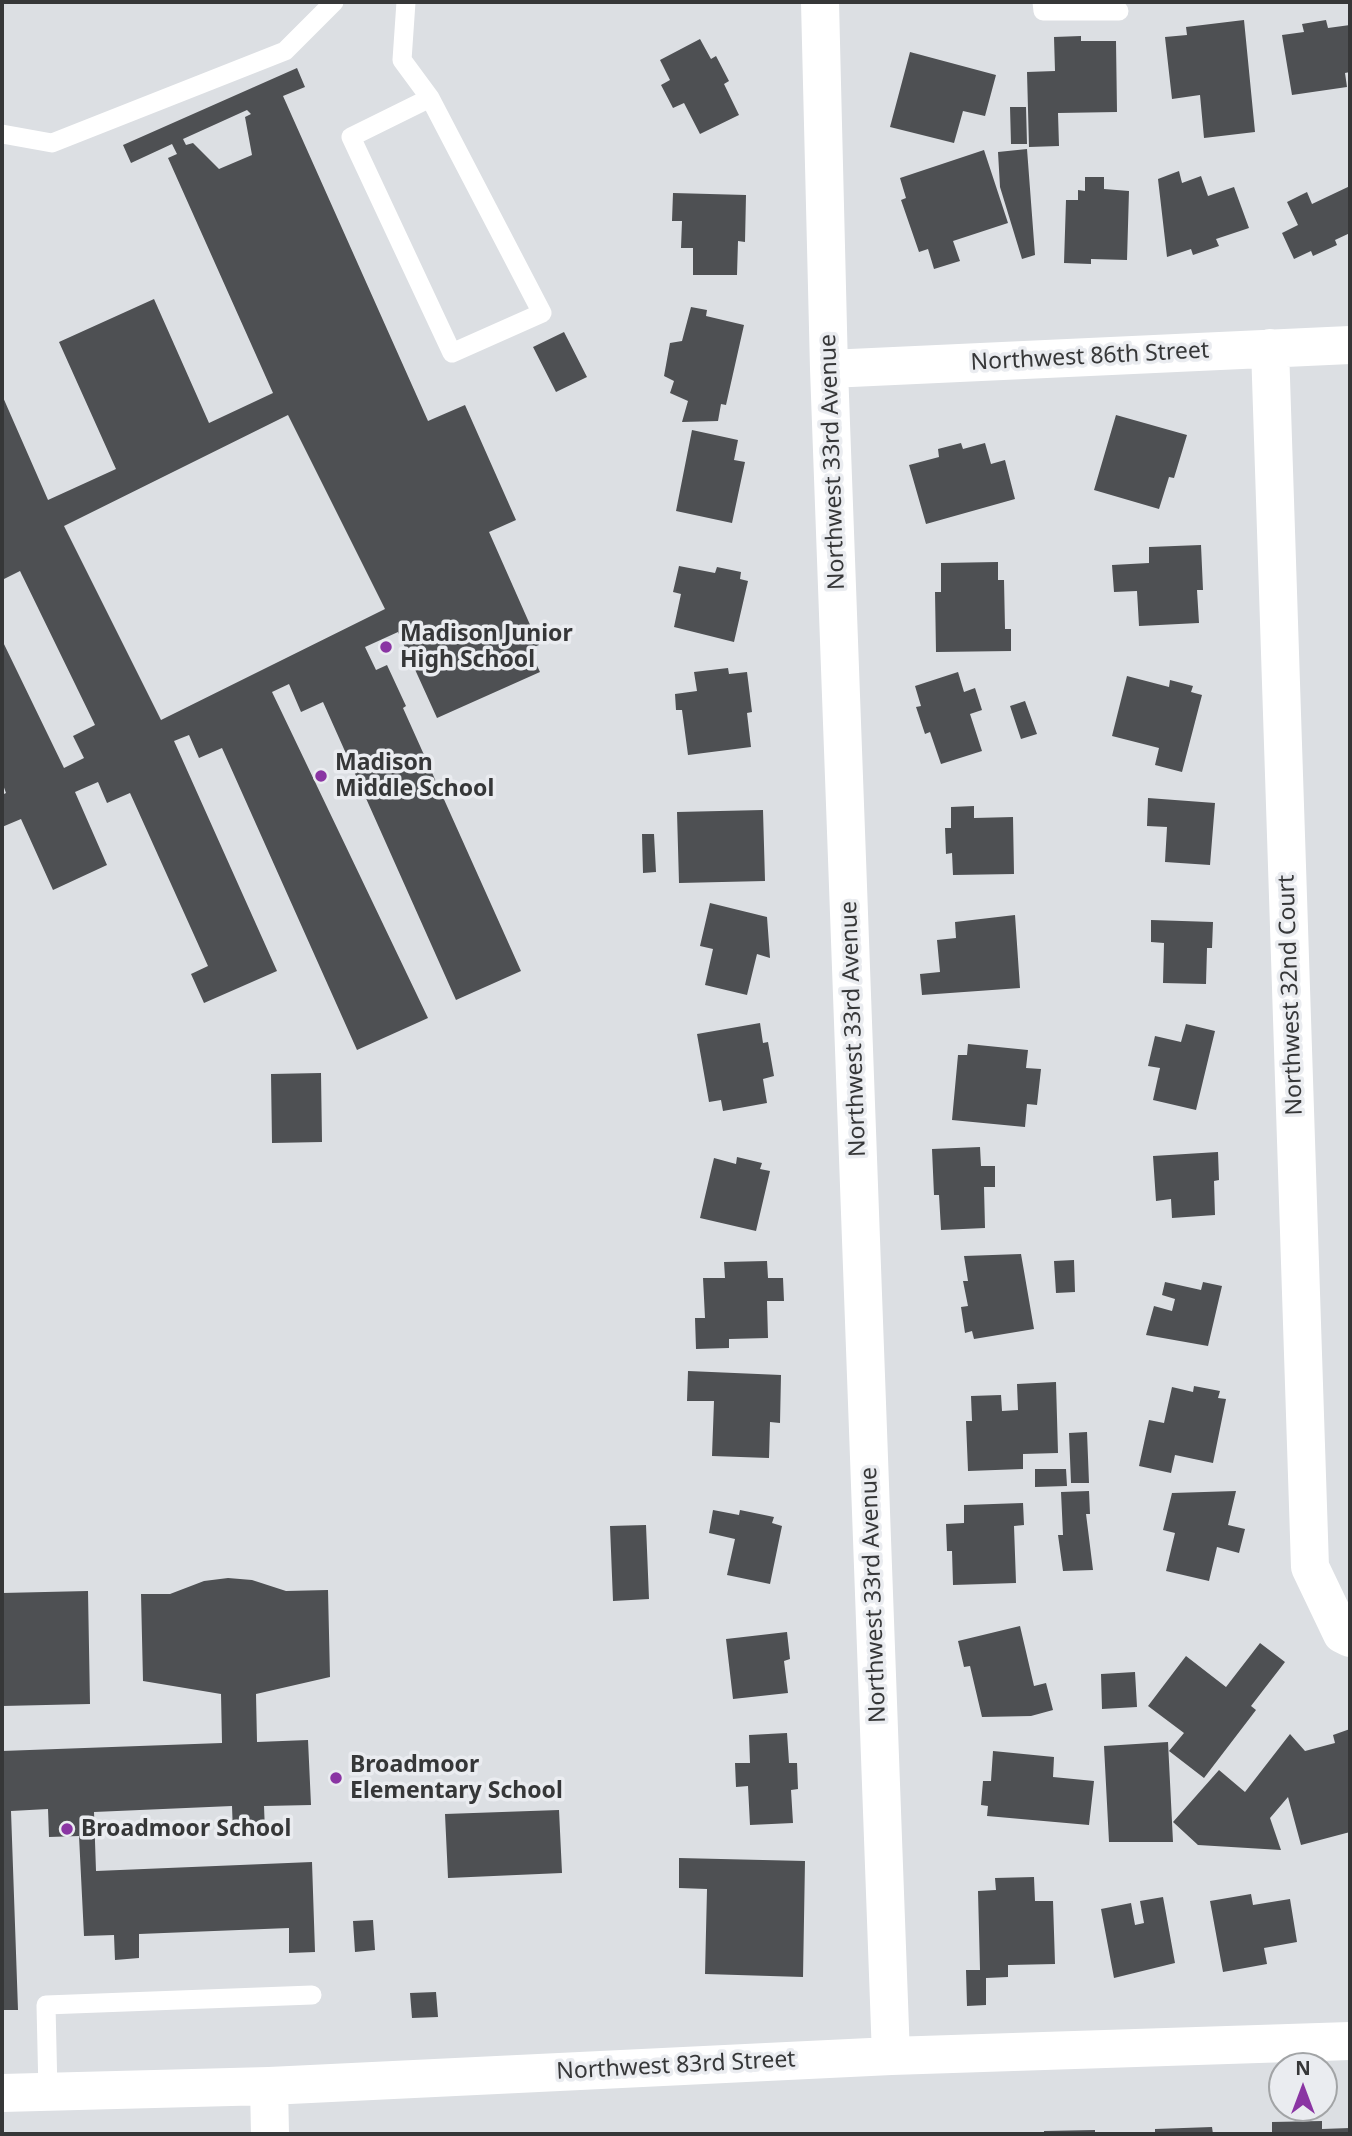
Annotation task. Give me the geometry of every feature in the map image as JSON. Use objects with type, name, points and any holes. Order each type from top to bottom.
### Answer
[{"type":"street","name":"Northwest 33rd Avenue","points":[[820,2],[829,369],[891,2056]]},
{"type":"street","name":"Northwest 86th Street","points":[[829,369],[1350,345]]},
{"type":"street","name":"Northwest 32nd Court","points":[[1270,348],[1310,1567],[1346,1636]]},
{"type":"street","name":"Northwest 83rd Street","points":[[2,2094],[269,2086],[891,2056],[1350,2041]]},
{"type":"street","points":[[269,2086],[270,2134]]},
{"type":"lane","points":[[2,134],[52,143],[285,51],[334,2]]},
{"type":"lane","points":[[405,2],[402,60],[430,98],[542,313],[452,354],[351,137],[430,98]]},
{"type":"lane","points":[[1042,2],[1043,11],[1119,11]]},
{"type":"lane","points":[[48,2092],[46,2005],[312,1995]]},
{"type":"building","points":[[1244,20],[1255,132],[1204,138],[1200,95],[1172,99],[1165,37],[1187,35],[1186,27]]},
{"type":"building","points":[[1326,20],[1328,28],[1350,25],[1350,72],[1345,73],[1347,87],[1292,95],[1282,35],[1304,32],[1302,24]]},
{"type":"building","points":[[1081,36],[1081,41],[1116,41],[1117,112],[1058,113],[1059,146],[1029,147],[1027,72],[1055,71],[1054,37]]},
{"type":"building","points":[[700,39],[711,59],[716,56],[729,81],[724,84],[739,115],[700,134],[684,103],[673,108],[661,85],[670,80],[660,60]]},
{"type":"building","points":[[910,52],[996,75],[985,116],[963,111],[954,143],[890,127]]},
{"type":"building","points":[[297,68],[305,87],[283,96],[428,421],[465,405],[516,520],[489,532],[539,645],[529,649],[540,672],[437,718],[398,632],[365,647],[376,670],[387,665],[406,706],[403,708],[521,971],[456,1000],[323,702],[301,712],[289,684],[272,692],[428,1018],[357,1050],[222,748],[199,758],[189,735],[174,741],[277,971],[204,1003],[191,974],[208,966],[130,793],[107,803],[98,782],[75,792],[107,865],[53,890],[21,819],[2,827],[2,795],[6,793],[2,782],[2,640],[64,768],[84,758],[73,736],[95,725],[20,571],[2,580],[2,395],[48,500],[116,469],[59,342],[154,299],[209,423],[273,393],[168,158],[177,154],[172,144],[131,163],[123,145]],"holes":[[[247,110],[251,114],[245,117],[252,155],[219,169],[193,143],[186,145],[183,139]],[[288,415],[385,609],[161,720],[64,526]]]},
{"type":"building","points":[[1010,107],[1026,107],[1027,144],[1011,144]]},
{"type":"building","points":[[1027,149],[1035,255],[1022,259],[1000,187],[998,152]]},
{"type":"building","points":[[984,150],[1008,223],[953,241],[960,261],[934,269],[928,249],[919,252],[901,200],[906,198],[900,178]]},
{"type":"building","points":[[1179,171],[1182,183],[1201,176],[1208,196],[1234,187],[1249,228],[1216,239],[1219,246],[1193,255],[1191,249],[1167,257],[1158,179]]},
{"type":"building","points":[[1085,177],[1104,177],[1104,189],[1129,191],[1127,260],[1091,259],[1091,264],[1064,263],[1066,200],[1078,200],[1078,190],[1085,191]]},
{"type":"building","points":[[1350,186],[1350,233],[1335,240],[1337,245],[1313,256],[1311,251],[1294,259],[1282,233],[1298,225],[1287,202],[1307,192],[1312,204]]},
{"type":"building","points":[[673,193],[746,195],[745,242],[738,241],[737,275],[693,275],[693,248],[681,248],[682,221],[672,221]]},
{"type":"building","points":[[691,307],[707,310],[706,316],[744,325],[726,405],[721,404],[718,421],[682,422],[688,401],[670,393],[674,381],[664,376],[670,343],[682,341]]},
{"type":"building","points":[[564,332],[587,377],[556,392],[533,347]]},
{"type":"building","points":[[1116,415],[1187,435],[1174,478],[1169,477],[1159,509],[1094,490]]},
{"type":"building","points":[[692,430],[738,440],[734,460],[745,462],[732,523],[676,511]]},
{"type":"building","points":[[961,443],[963,449],[985,443],[991,464],[1005,460],[1015,499],[926,524],[909,465],[939,457],[938,449]]},
{"type":"building","points":[[1201,545],[1203,590],[1197,590],[1199,623],[1139,626],[1137,591],[1114,592],[1112,565],[1149,563],[1149,547]]},
{"type":"building","points":[[998,562],[998,580],[1004,580],[1005,629],[1011,629],[1011,651],[936,652],[935,592],[941,592],[941,563]]},
{"type":"building","points":[[679,566],[715,573],[717,567],[741,572],[740,579],[748,581],[734,642],[674,627],[681,594],[673,592]]},
{"type":"building","points":[[728,668],[729,674],[747,672],[752,712],[747,713],[751,747],[688,755],[682,710],[676,710],[675,694],[697,691],[694,672]]},
{"type":"building","points":[[958,672],[964,692],[975,688],[982,710],[970,714],[982,751],[941,764],[930,732],[925,734],[916,707],[921,706],[915,686]]},
{"type":"building","points":[[1127,676],[1169,687],[1170,680],[1193,686],[1191,692],[1202,695],[1182,772],[1155,765],[1159,748],[1112,736]]},
{"type":"building","points":[[1025,701],[1037,734],[1021,739],[1010,706]]},
{"type":"building","points":[[1148,798],[1215,803],[1210,865],[1165,862],[1167,827],[1147,826]]},
{"type":"building","points":[[974,806],[974,818],[1013,817],[1014,874],[953,875],[952,853],[946,854],[945,828],[951,828],[951,807]]},
{"type":"building","points":[[763,810],[765,881],[679,883],[677,812]]},
{"type":"building","points":[[642,834],[654,834],[656,872],[643,873]]},
{"type":"building","points":[[710,903],[767,917],[770,958],[757,954],[747,995],[705,985],[713,949],[700,946]]},
{"type":"building","points":[[1015,915],[1020,988],[922,995],[920,974],[940,972],[937,940],[956,938],[955,922]]},
{"type":"building","points":[[1151,920],[1213,922],[1212,948],[1207,948],[1206,984],[1163,983],[1164,943],[1151,942]]},
{"type":"building","points":[[760,1023],[763,1043],[768,1042],[774,1076],[763,1079],[767,1103],[723,1111],[721,1100],[709,1102],[697,1034]]},
{"type":"building","points":[[1186,1024],[1215,1031],[1196,1110],[1153,1100],[1160,1068],[1148,1066],[1155,1036],[1181,1042]]},
{"type":"building","points":[[968,1044],[1028,1050],[1026,1068],[1041,1069],[1037,1105],[1027,1104],[1025,1127],[952,1120],[958,1055],[967,1055]]},
{"type":"building","points":[[321,1073],[322,1142],[272,1143],[271,1074]]},
{"type":"building","points":[[980,1147],[981,1166],[995,1166],[995,1187],[984,1187],[985,1228],[941,1230],[939,1195],[934,1195],[932,1149]]},
{"type":"building","points":[[1218,1152],[1219,1180],[1214,1181],[1215,1215],[1172,1218],[1171,1199],[1156,1201],[1153,1156]]},
{"type":"building","points":[[737,1157],[762,1163],[760,1169],[770,1171],[756,1231],[700,1218],[714,1158],[736,1164]]},
{"type":"building","points":[[1021,1254],[1034,1329],[974,1339],[972,1331],[965,1333],[961,1307],[968,1306],[963,1281],[968,1281],[964,1256]]},
{"type":"building","points":[[1074,1260],[1075,1292],[1056,1293],[1054,1261]]},
{"type":"building","points":[[767,1261],[768,1278],[783,1278],[784,1301],[767,1301],[768,1338],[729,1339],[729,1348],[696,1349],[695,1318],[705,1318],[703,1278],[725,1278],[724,1262]]},
{"type":"building","points":[[1165,1282],[1201,1290],[1203,1282],[1222,1286],[1208,1346],[1146,1335],[1154,1306],[1172,1311],[1175,1299],[1162,1295]]},
{"type":"building","points":[[688,1371],[781,1375],[780,1423],[770,1422],[769,1458],[712,1456],[714,1401],[687,1401]]},
{"type":"building","points":[[1056,1382],[1058,1453],[1023,1454],[1023,1469],[968,1471],[966,1421],[972,1421],[971,1396],[1001,1395],[1002,1411],[1018,1410],[1017,1384]]},
{"type":"building","points":[[1194,1386],[1220,1391],[1218,1398],[1226,1399],[1213,1463],[1175,1455],[1171,1473],[1139,1466],[1149,1420],[1164,1423],[1172,1387],[1193,1392]]},
{"type":"building","points":[[1087,1432],[1089,1483],[1071,1483],[1069,1433]]},
{"type":"building","points":[[1035,1469],[1066,1469],[1067,1486],[1035,1487]]},
{"type":"building","points":[[1089,1491],[1090,1514],[1086,1514],[1093,1570],[1063,1571],[1058,1535],[1063,1535],[1061,1492]]},
{"type":"building","points":[[1236,1491],[1228,1525],[1245,1529],[1239,1553],[1217,1547],[1209,1581],[1166,1571],[1175,1533],[1163,1530],[1172,1493]]},
{"type":"building","points":[[1023,1503],[1024,1525],[1014,1526],[1016,1583],[953,1585],[952,1551],[947,1551],[946,1524],[964,1523],[964,1505]]},
{"type":"building","points":[[713,1510],[739,1515],[740,1510],[774,1517],[772,1523],[782,1526],[770,1584],[727,1575],[735,1539],[709,1533]]},
{"type":"building","points":[[646,1525],[649,1599],[613,1601],[610,1526]]},
{"type":"building","points":[[228,1578],[252,1580],[286,1591],[328,1590],[330,1677],[256,1694],[257,1742],[308,1740],[311,1805],[264,1806],[265,1832],[233,1833],[232,1806],[94,1812],[96,1871],[312,1862],[315,1952],[289,1953],[289,1928],[139,1934],[139,1958],[115,1960],[114,1935],[84,1936],[79,1836],[49,1837],[48,1809],[11,1811],[18,2010],[2,2010],[2,1751],[222,1743],[221,1694],[143,1681],[141,1594],[170,1594],[204,1581]]},
{"type":"building","points":[[88,1591],[90,1704],[2,1706],[2,1593]]},
{"type":"building","points":[[1020,1626],[1034,1686],[1046,1683],[1053,1710],[1031,1716],[982,1717],[970,1666],[964,1667],[958,1641]]},
{"type":"building","points":[[787,1632],[790,1659],[784,1661],[788,1693],[733,1699],[726,1639]]},
{"type":"building","points":[[1260,1643],[1285,1662],[1251,1706],[1256,1710],[1204,1778],[1169,1751],[1184,1733],[1148,1706],[1186,1656],[1226,1687]]},
{"type":"building","points":[[1135,1672],[1137,1707],[1102,1709],[1101,1674]]},
{"type":"building","points":[[1350,1729],[1350,1832],[1301,1845],[1288,1797],[1270,1818],[1281,1850],[1198,1845],[1173,1822],[1219,1770],[1245,1792],[1290,1734],[1305,1751],[1335,1743],[1333,1735]]},
{"type":"building","points":[[787,1733],[789,1763],[797,1763],[798,1789],[791,1790],[793,1823],[750,1825],[748,1786],[736,1787],[735,1763],[750,1763],[749,1735]]},
{"type":"building","points":[[1168,1742],[1173,1842],[1109,1842],[1104,1746]]},
{"type":"building","points":[[993,1751],[1054,1757],[1053,1777],[1094,1781],[1089,1825],[987,1816],[988,1806],[981,1805],[983,1781],[991,1781]]},
{"type":"building","points":[[559,1810],[562,1873],[448,1878],[445,1814]]},
{"type":"building","points":[[679,1858],[805,1861],[803,1977],[705,1974],[707,1889],[679,1888]]},
{"type":"building","points":[[1034,1877],[1035,1901],[1053,1901],[1055,1964],[1008,1965],[1008,1977],[986,1978],[986,2005],[967,2006],[966,1970],[980,1970],[978,1891],[996,1890],[995,1878]]},
{"type":"building","points":[[1251,1894],[1253,1905],[1290,1899],[1297,1942],[1264,1948],[1267,1964],[1223,1972],[1210,1901]]},
{"type":"building","points":[[1163,1897],[1175,1963],[1114,1978],[1101,1909],[1131,1903],[1135,1925],[1144,1923],[1140,1901]]},
{"type":"building","points":[[373,1920],[375,1950],[355,1952],[353,1921]]},
{"type":"building","points":[[436,1992],[438,2017],[412,2018],[410,1993]]},
{"type":"building","points":[[1272,2122],[1322,2122],[1322,2129],[1350,2128],[1350,2134],[1272,2134]]},
{"type":"building","points":[[1212,2127],[1213,2134],[1155,2134],[1155,2129]]},
{"type":"building","points":[[1095,2130],[1095,2134],[1044,2134],[1044,2131]]},
{"type":"place","name":"Madison Junior High School","points":[[386,647]]},
{"type":"place","name":"Madison Middle School","points":[[321,776]]},
{"type":"place","name":"Broadmoor Elementary School","points":[[336,1778]]},
{"type":"place","name":"Broadmoor School","points":[[67,1829]]}]
